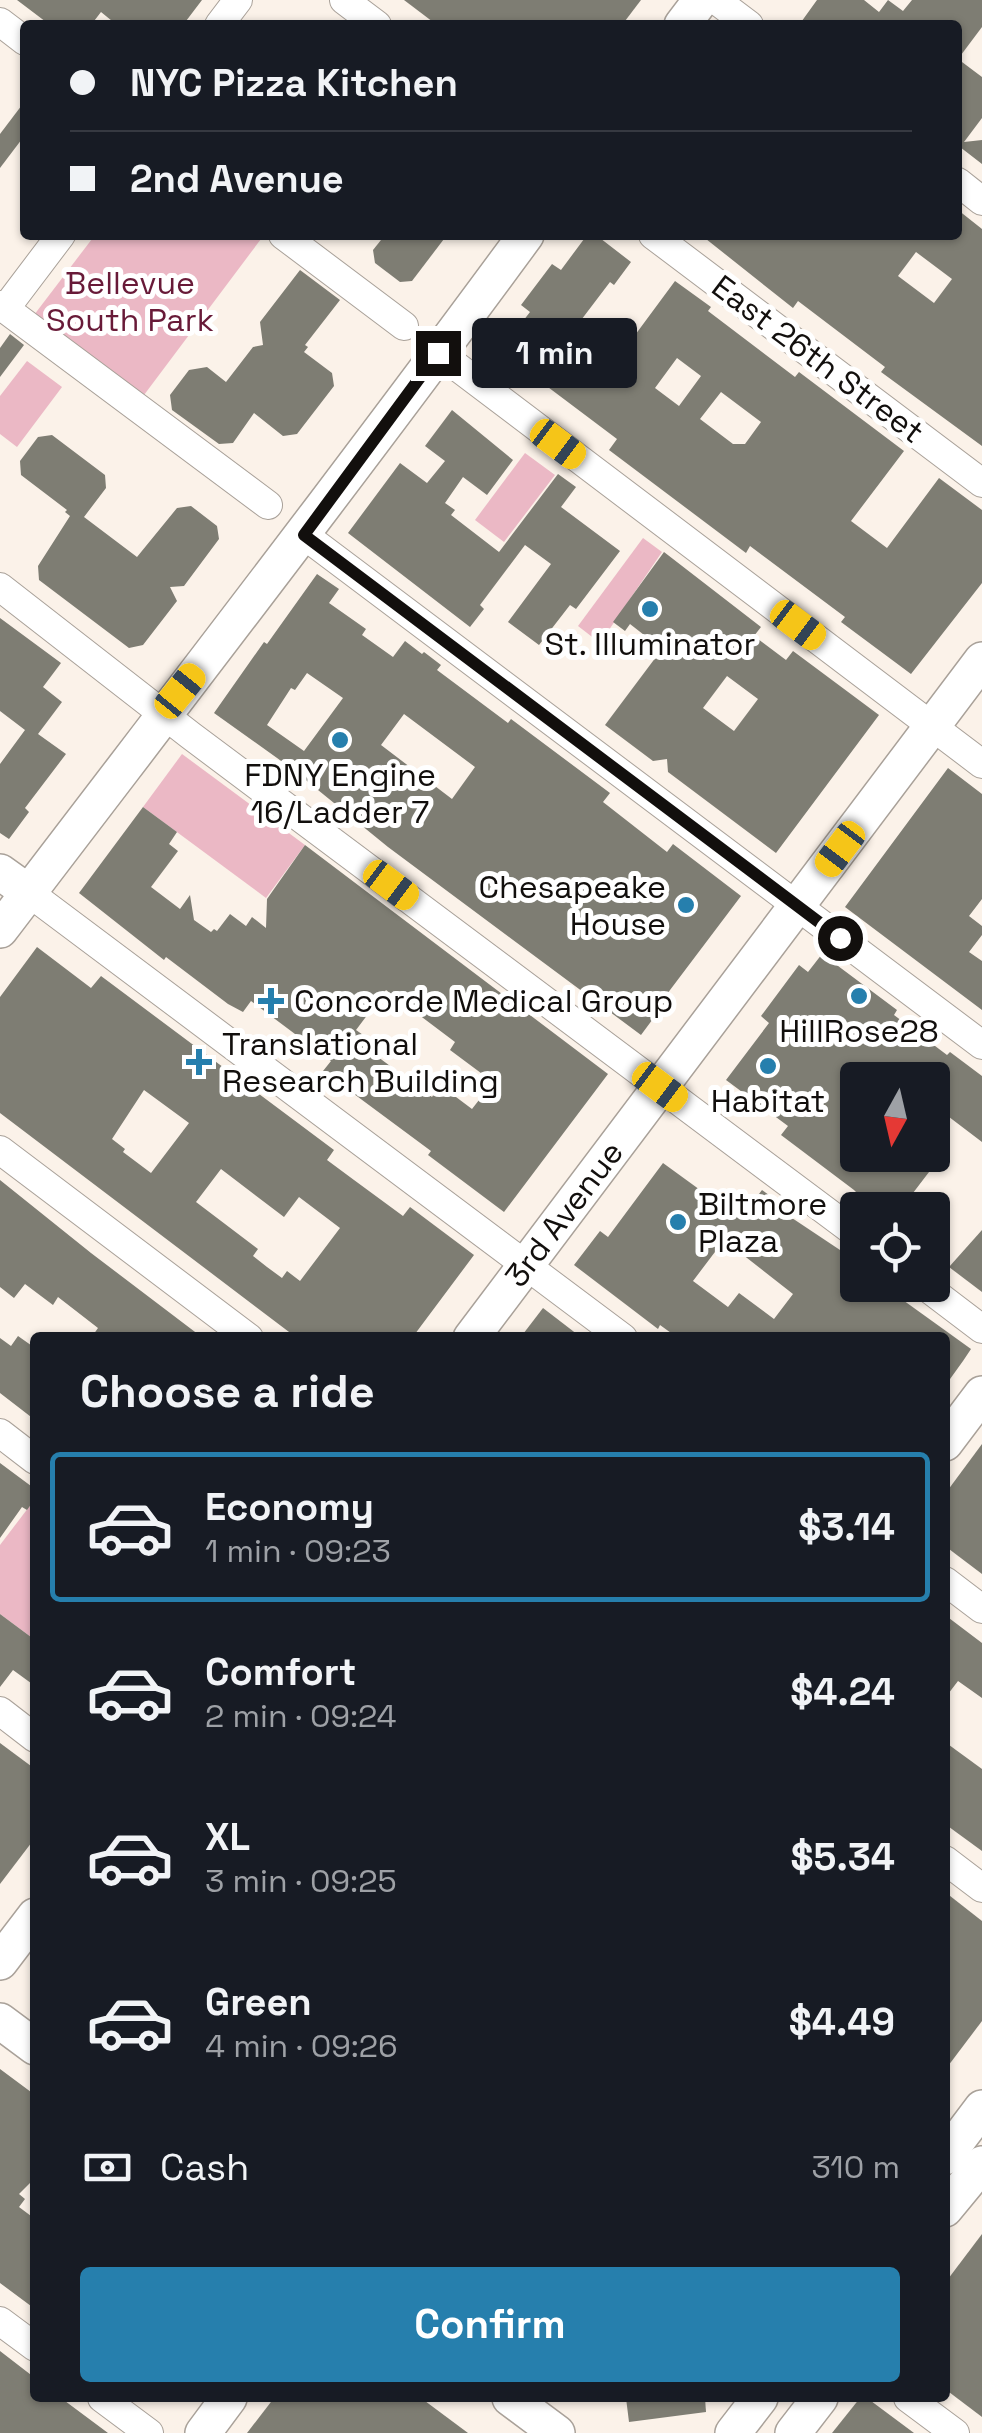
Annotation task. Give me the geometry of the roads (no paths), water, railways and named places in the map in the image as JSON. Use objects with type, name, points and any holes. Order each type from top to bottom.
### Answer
[{"type":"main road","points":[[686,20],[701,0]]},
{"type":"main road","points":[[0,930],[14,882],[164,712],[304,535],[522,240]]},
{"type":"main road","name":"3rd Avenue","points":[[475,1332],[982,660]]},
{"type":"main road","points":[[950,1436],[982,1394]]},
{"type":"main road","points":[[0,1962],[30,1923]]},
{"type":"main road","points":[[0,2021],[30,2043]]},
{"type":"main road","points":[[950,2196],[982,2108]]},
{"type":"main road","points":[[203,2433],[226,2402]]},
{"type":"main road","points":[[515,2402],[557,2433]]},
{"type":"main road","points":[[733,2433],[757,2402]]},
{"type":"main road","points":[[761,2433],[784,2402]]},
{"type":"main road","points":[[794,2433],[817,2402]]},
{"type":"street","points":[[223,20],[238,0]]},
{"type":"street","points":[[344,0],[370,20]]},
{"type":"street","points":[[716,0],[742,20]]},
{"type":"street","points":[[0,22],[20,37]]},
{"type":"street","points":[[962,185],[982,201]]},
{"type":"street","points":[[57,240],[2,307],[268,505]]},
{"type":"street","points":[[290,240],[404,326]]},
{"type":"street","name":"East 26th Street","points":[[660,240],[982,483]]},
{"type":"street","points":[[438,353],[982,764]]},
{"type":"street","points":[[304,535],[982,1045]]},
{"type":"street","points":[[0,587],[840,1222]]},
{"type":"street","points":[[14,882],[615,1332]]},
{"type":"street","points":[[0,1150],[242,1332]]},
{"type":"street","points":[[947,1302],[982,1328]]},
{"type":"street","points":[[0,1433],[30,1456]]},
{"type":"street","points":[[950,1585],[982,1609]]},
{"type":"street","points":[[0,1712],[30,1734]]},
{"type":"street","points":[[950,1864],[982,1888]]},
{"type":"street","points":[[0,2320],[30,2343]]},
{"type":"street","points":[[107,2402],[150,2433]]},
{"type":"street","points":[[913,2402],[955,2433]]},
{"type":"place","name":"St. Illuminator","points":[[650,609]]},
{"type":"place","name":"FDNY Engine 16/Ladder 7","points":[[340,740]]},
{"type":"place","name":"Chesapeake House","points":[[686,905]]},
{"type":"place","name":"HillRose28","points":[[859,996]]},
{"type":"place","name":"Concorde Medical Group","points":[[271,1001]]},
{"type":"place","name":"Translational Research Building","points":[[199,1062]]},
{"type":"place","name":"Habitat","points":[[768,1066]]},
{"type":"place","name":"Biltmore Plaza","points":[[678,1222]]},
{"type":"park label","name":"Bellevue South Park","points":[[130,302]]}]
